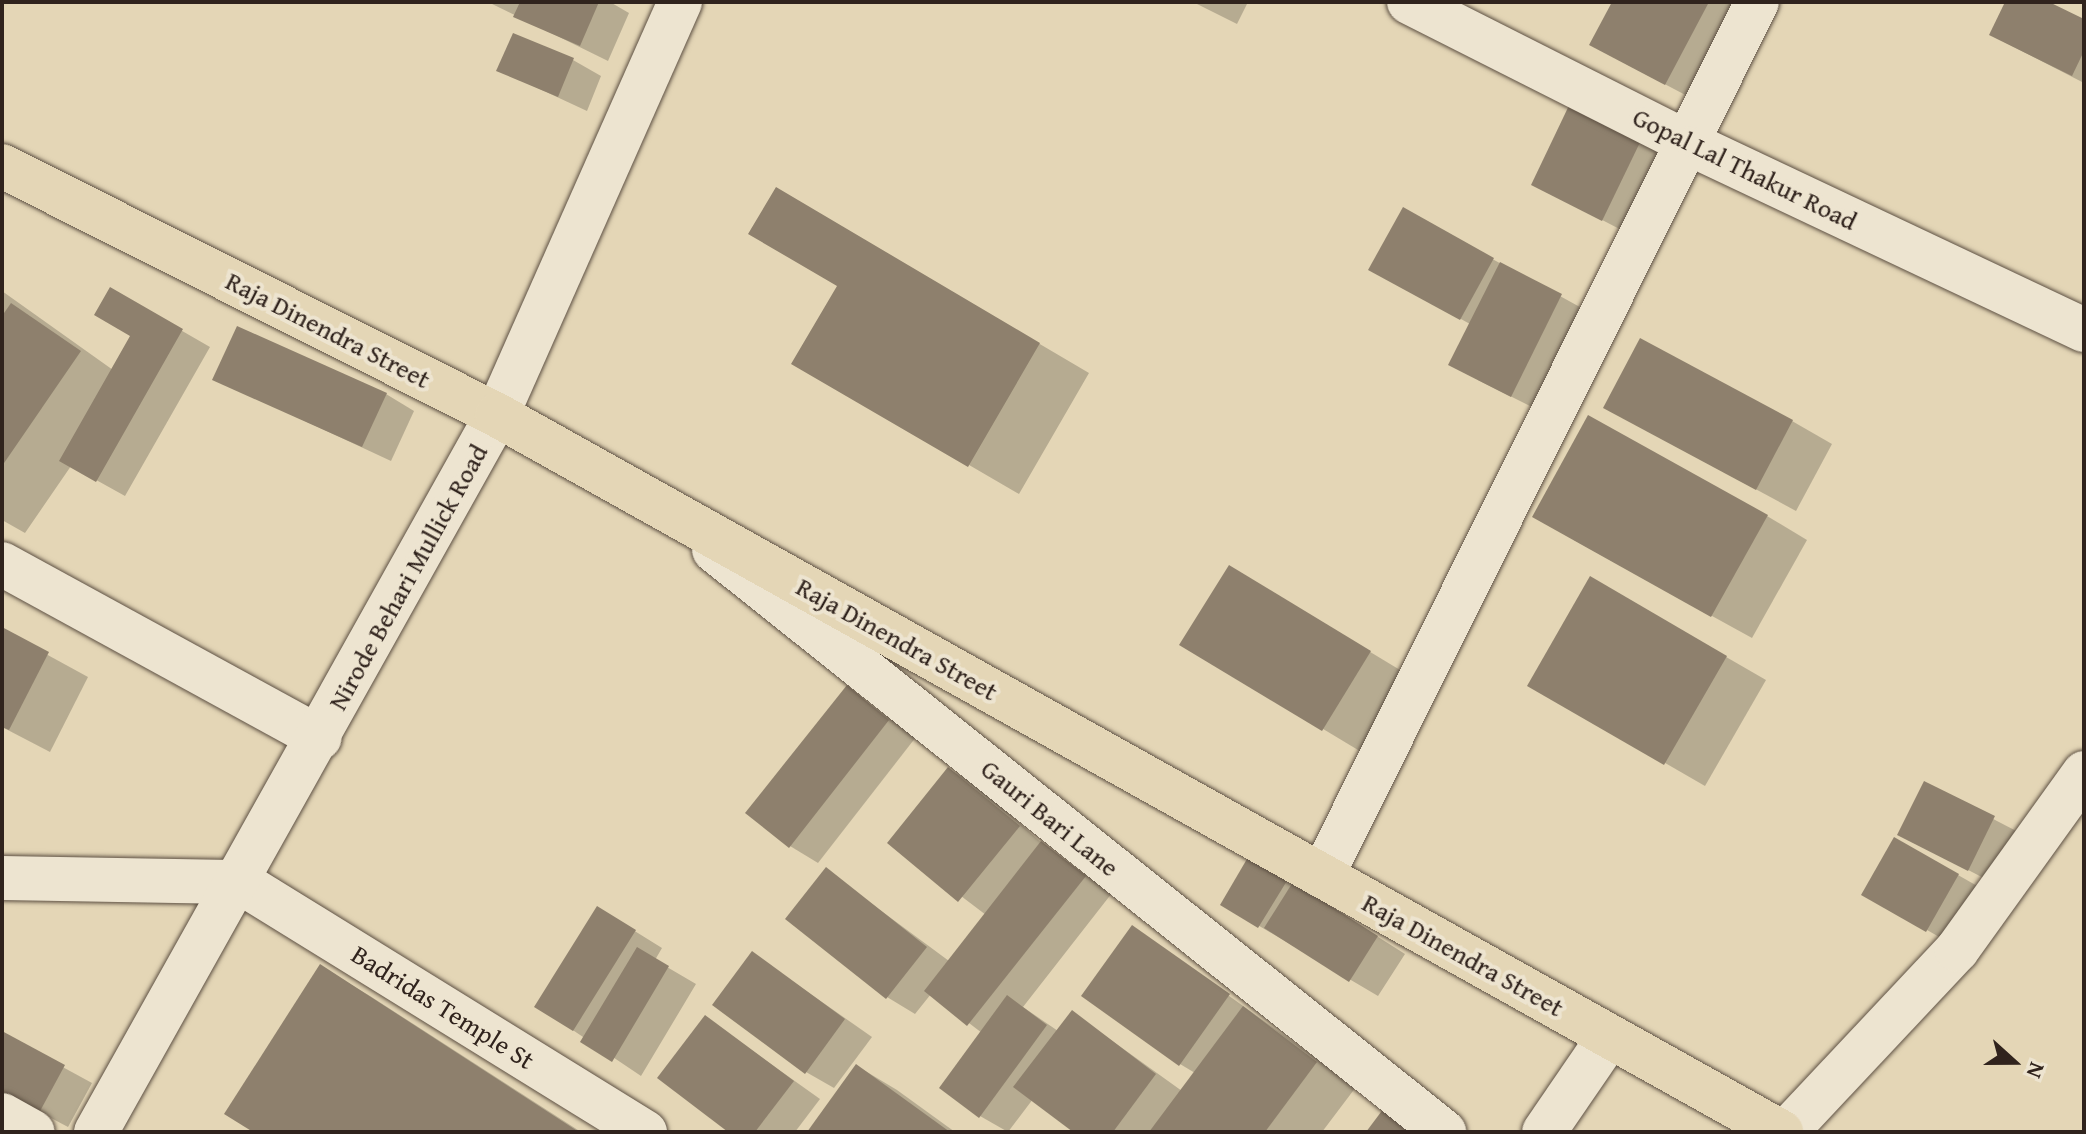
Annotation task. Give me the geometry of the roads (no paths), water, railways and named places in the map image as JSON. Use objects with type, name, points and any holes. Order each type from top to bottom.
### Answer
[{"type":"main road","name":"Raja Dinendra Street","points":[[2,166],[497,415],[1784,1132]]},
{"type":"street","name":"Gopal Lal Thakur Road","points":[[1409,2],[1686,142],[2084,330]]},
{"type":"street","points":[[1322,876],[1757,2]]},
{"type":"street","name":"Nirode Behari Mullick Road","points":[[96,1132],[240,882],[497,415],[665,6]]},
{"type":"street","name":"Gauri Bari Lane","points":[[656,504],[1444,1132]]},
{"type":"street","points":[[2,564],[320,738]]},
{"type":"street","points":[[1784,1132],[1957,950],[2084,773]]},
{"type":"street","points":[[2,878],[240,882]]},
{"type":"street","name":"Badridas Temple St","points":[[240,882],[644,1132]]},
{"type":"street","points":[[1544,1132],[1609,1037]]},
{"type":"street","points":[[2,1115],[33,1132]]}]
